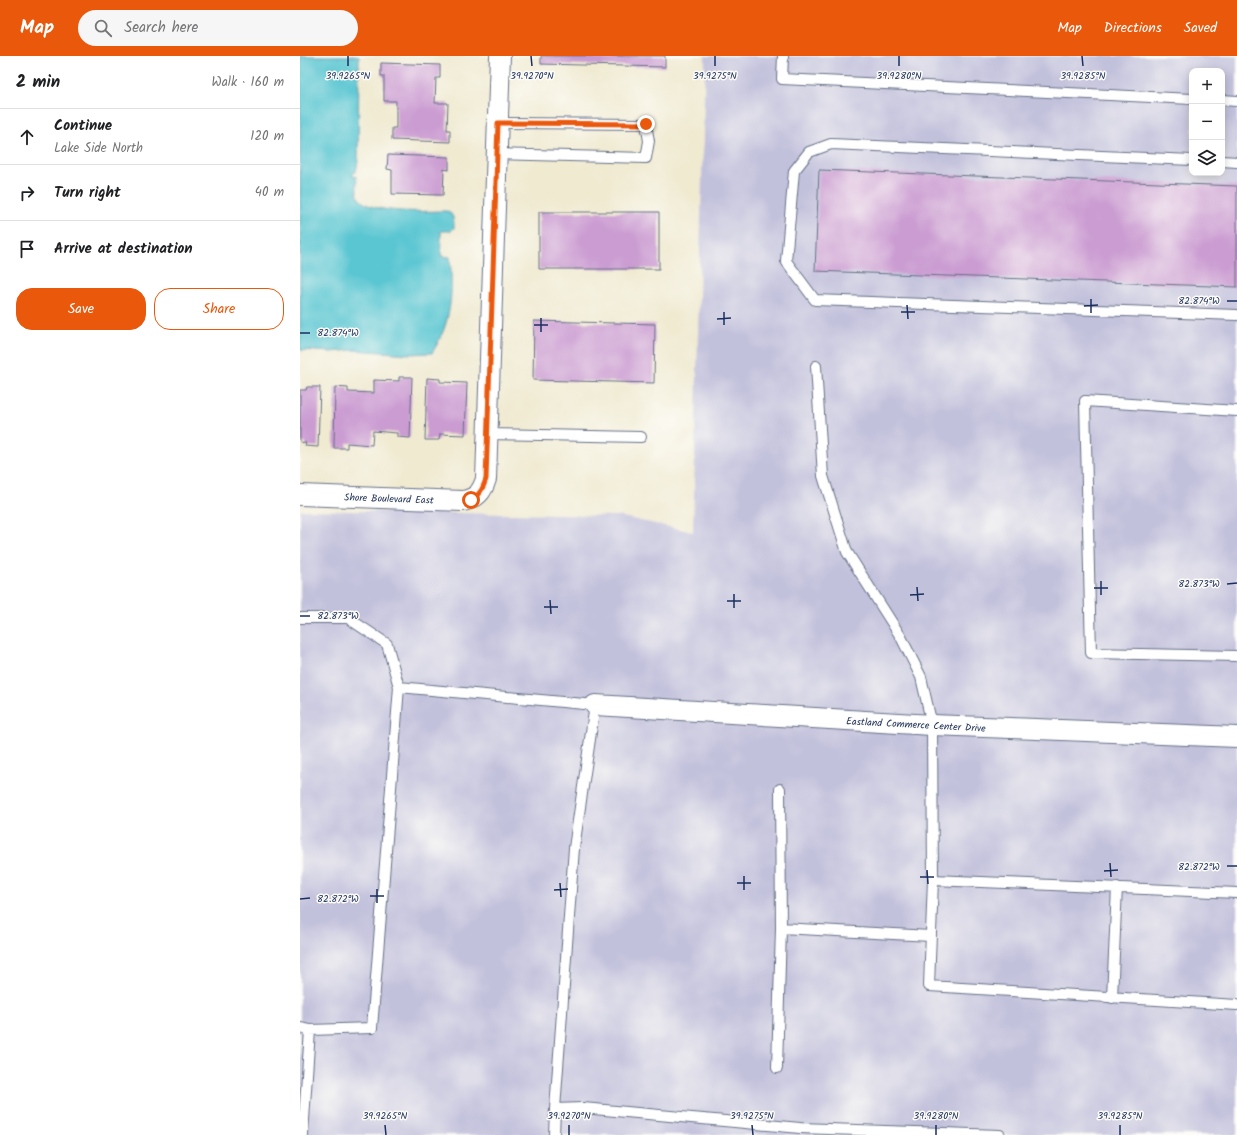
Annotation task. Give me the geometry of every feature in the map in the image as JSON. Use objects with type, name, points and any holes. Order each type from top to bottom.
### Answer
[{"type":"street","points":[[487,434],[500,56]]},
{"type":"street","name":"Shore Boulevard East","points":[[300,495],[463,501],[471,500],[477,496],[483,488],[486,479],[487,434]]},
{"type":"street","name":"Eastland Commerce Center Drive","points":[[594,705],[932,725],[1237,737]]},
{"type":"lane","points":[[783,56],[782,79],[1189,99]]},
{"type":"lane","points":[[1225,100],[1237,101]]},
{"type":"lane","points":[[497,154],[646,158],[649,141],[646,124],[498,123]]},
{"type":"lane","points":[[1189,160],[831,144],[810,152],[794,171],[786,261],[815,300],[1237,315]]},
{"type":"lane","points":[[1225,161],[1237,162]]},
{"type":"lane","points":[[816,366],[823,476],[847,552],[901,637],[921,677],[932,725],[933,880],[929,986],[1237,1005]]},
{"type":"lane","points":[[1237,411],[1085,402],[1091,653],[1237,656]]},
{"type":"lane","points":[[487,434],[641,437]]},
{"type":"lane","points":[[300,618],[348,618],[387,644],[399,688],[372,1028],[310,1030],[300,1028]]},
{"type":"lane","points":[[399,688],[594,705],[574,848],[554,1135]]},
{"type":"lane","points":[[777,1068],[781,928],[780,789]]},
{"type":"lane","points":[[933,880],[1237,893]]},
{"type":"lane","points":[[1112,998],[1117,887]]},
{"type":"lane","points":[[781,928],[931,936]]},
{"type":"lane","points":[[303,1135],[310,1030]]},
{"type":"lane","points":[[555,1109],[583,1108],[800,1128],[1000,1135]]},
{"type":"shaded area","points":[[705,56],[1237,56],[1237,1135],[300,1135],[300,510],[618,516],[693,532]]},
{"type":"water","points":[[300,56],[359,56],[358,161],[356,172],[353,173],[353,177],[356,176],[357,193],[359,198],[365,203],[387,210],[447,211],[454,220],[454,228],[451,231],[441,231],[441,256],[450,257],[451,295],[444,330],[432,353],[409,354],[353,350],[331,352],[300,350]]},
{"type":"building","points":[[541,56],[665,56],[665,67],[541,64]]},
{"type":"building","points":[[381,63],[440,65],[440,78],[436,78],[435,103],[448,103],[447,130],[450,130],[450,142],[392,140],[392,128],[396,128],[396,101],[384,101],[384,76],[381,76]]},
{"type":"building","points":[[388,155],[449,157],[449,170],[444,169],[443,195],[392,194],[392,170],[387,169]]},
{"type":"building","points":[[819,170],[1237,186],[1237,287],[815,271]]},
{"type":"building","points":[[539,212],[659,212],[659,269],[539,269]]},
{"type":"building","points":[[534,321],[655,324],[654,383],[533,380]]},
{"type":"building","points":[[399,377],[412,377],[410,438],[397,437],[397,433],[373,431],[372,445],[347,443],[347,448],[334,448],[335,387],[348,388],[348,392],[374,393],[374,380],[399,381]]},
{"type":"building","points":[[427,378],[440,379],[440,382],[467,383],[465,435],[440,434],[439,440],[425,440]]},
{"type":"building","points":[[307,387],[320,387],[318,447],[305,446],[306,443],[300,442],[300,390],[306,390]]},
{"type":"route","points":[[471,500],[477,496],[483,488],[486,479],[498,123],[646,124]]}]
